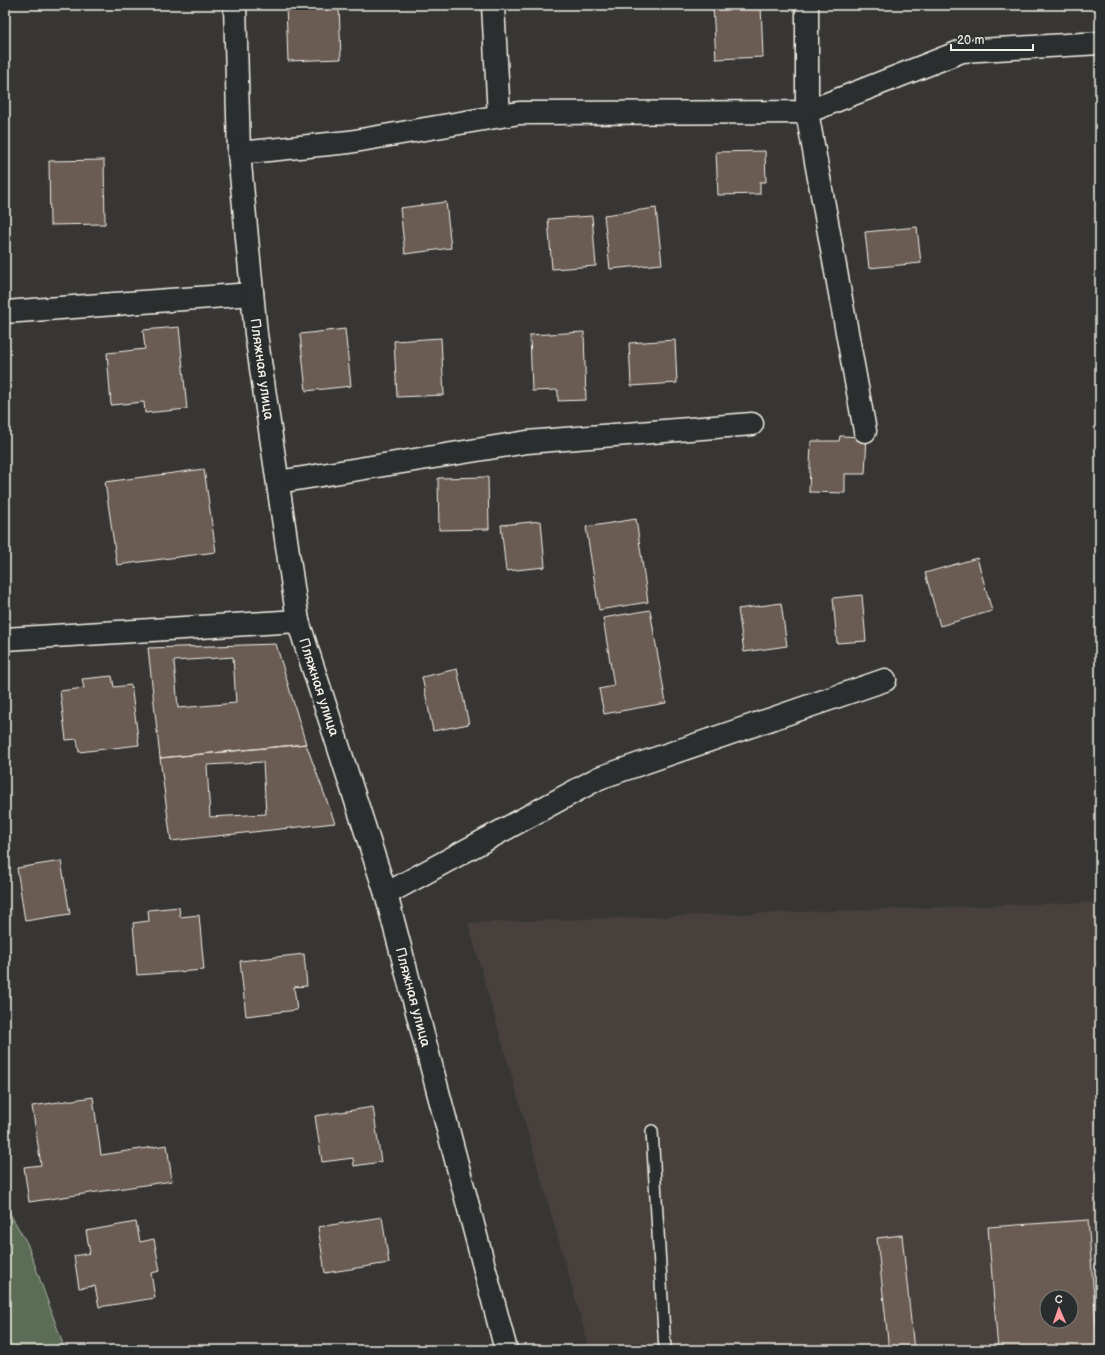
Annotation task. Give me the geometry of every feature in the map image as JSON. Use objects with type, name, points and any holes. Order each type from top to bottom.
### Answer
[{"type":"street","name":"Пляжная улица","points":[[235,5],[239,153],[256,334],[298,621],[386,894],[506,1350]]},
{"type":"street","points":[[493,5],[498,116]]},
{"type":"street","points":[[807,5],[807,112],[865,431]]},
{"type":"street","points":[[239,153],[349,142],[519,113],[807,112],[962,51],[1100,43]]},
{"type":"street","points":[[5,312],[252,294]]},
{"type":"street","points":[[278,482],[527,442],[752,424]]},
{"type":"street","points":[[5,639],[298,621]]},
{"type":"street","points":[[386,894],[599,778],[885,680]]},
{"type":"lane","points":[[652,1131],[665,1350]]},
{"type":"shaded area","points":[[1100,902],[1100,1350],[590,1350],[468,923]]},
{"type":"green space","points":[[5,1205],[27,1243],[65,1350],[5,1350]]},
{"type":"building","points":[[286,5],[339,5],[341,59],[288,61]]},
{"type":"building","points":[[761,5],[763,57],[716,59],[713,7]]},
{"type":"building","points":[[765,151],[766,182],[760,182],[760,194],[718,195],[716,152]]},
{"type":"building","points":[[104,160],[105,224],[50,225],[49,161]]},
{"type":"building","points":[[446,202],[451,248],[405,254],[400,208]]},
{"type":"building","points":[[656,208],[662,264],[610,269],[604,215]]},
{"type":"building","points":[[592,216],[596,266],[552,269],[548,219]]},
{"type":"building","points":[[917,227],[921,263],[869,268],[865,232]]},
{"type":"building","points":[[179,327],[187,409],[145,413],[144,402],[111,405],[107,353],[145,349],[143,330]]},
{"type":"building","points":[[345,329],[351,386],[306,391],[300,334]]},
{"type":"building","points":[[584,332],[586,400],[558,401],[558,390],[532,391],[530,335]]},
{"type":"building","points":[[441,338],[444,395],[397,397],[394,341]]},
{"type":"building","points":[[675,340],[677,383],[631,386],[629,343]]},
{"type":"building","points":[[840,436],[867,437],[865,474],[845,474],[845,493],[809,492],[811,441],[839,441]]},
{"type":"building","points":[[204,469],[216,552],[117,565],[105,482]]},
{"type":"building","points":[[488,477],[489,529],[439,530],[438,478]]},
{"type":"building","points":[[636,519],[648,602],[599,610],[586,527]]},
{"type":"building","points":[[541,521],[545,567],[506,571],[501,525]]},
{"type":"building","points":[[977,558],[992,611],[940,626],[925,573]]},
{"type":"building","points":[[862,595],[866,641],[837,643],[833,598]]},
{"type":"building","points":[[781,603],[787,646],[744,652],[738,609]]},
{"type":"building","points":[[650,610],[666,703],[604,714],[599,689],[614,686],[603,618]]},
{"type":"building","points":[[276,644],[306,744],[160,758],[148,648]]},
{"type":"building","points":[[233,657],[236,703],[178,708],[174,661]]},
{"type":"building","points":[[457,669],[469,724],[433,731],[422,677]]},
{"type":"building","points":[[112,676],[114,687],[131,685],[139,745],[79,752],[77,739],[66,740],[60,691],[84,688],[82,679]]},
{"type":"building","points":[[306,744],[335,823],[171,841],[160,758]]},
{"type":"building","points":[[263,762],[266,814],[210,817],[207,765]]},
{"type":"building","points":[[61,861],[70,914],[25,921],[17,868]]},
{"type":"building","points":[[179,907],[180,917],[199,915],[204,970],[137,975],[133,923],[149,921],[148,910]]},
{"type":"building","points":[[304,954],[307,986],[294,987],[297,1010],[246,1016],[240,961]]},
{"type":"building","points":[[93,1097],[101,1155],[167,1145],[172,1181],[29,1202],[24,1167],[41,1165],[32,1106]]},
{"type":"building","points":[[373,1107],[381,1162],[354,1166],[353,1158],[322,1162],[315,1116]]},
{"type":"building","points":[[382,1217],[389,1263],[325,1273],[318,1227]]},
{"type":"building","points":[[1088,1220],[1098,1350],[998,1350],[988,1227]]},
{"type":"building","points":[[136,1222],[140,1242],[154,1239],[160,1271],[151,1273],[155,1298],[99,1307],[95,1286],[79,1288],[74,1256],[90,1253],[86,1231]]},
{"type":"building","points":[[902,1235],[914,1350],[889,1350],[877,1238]]}]
